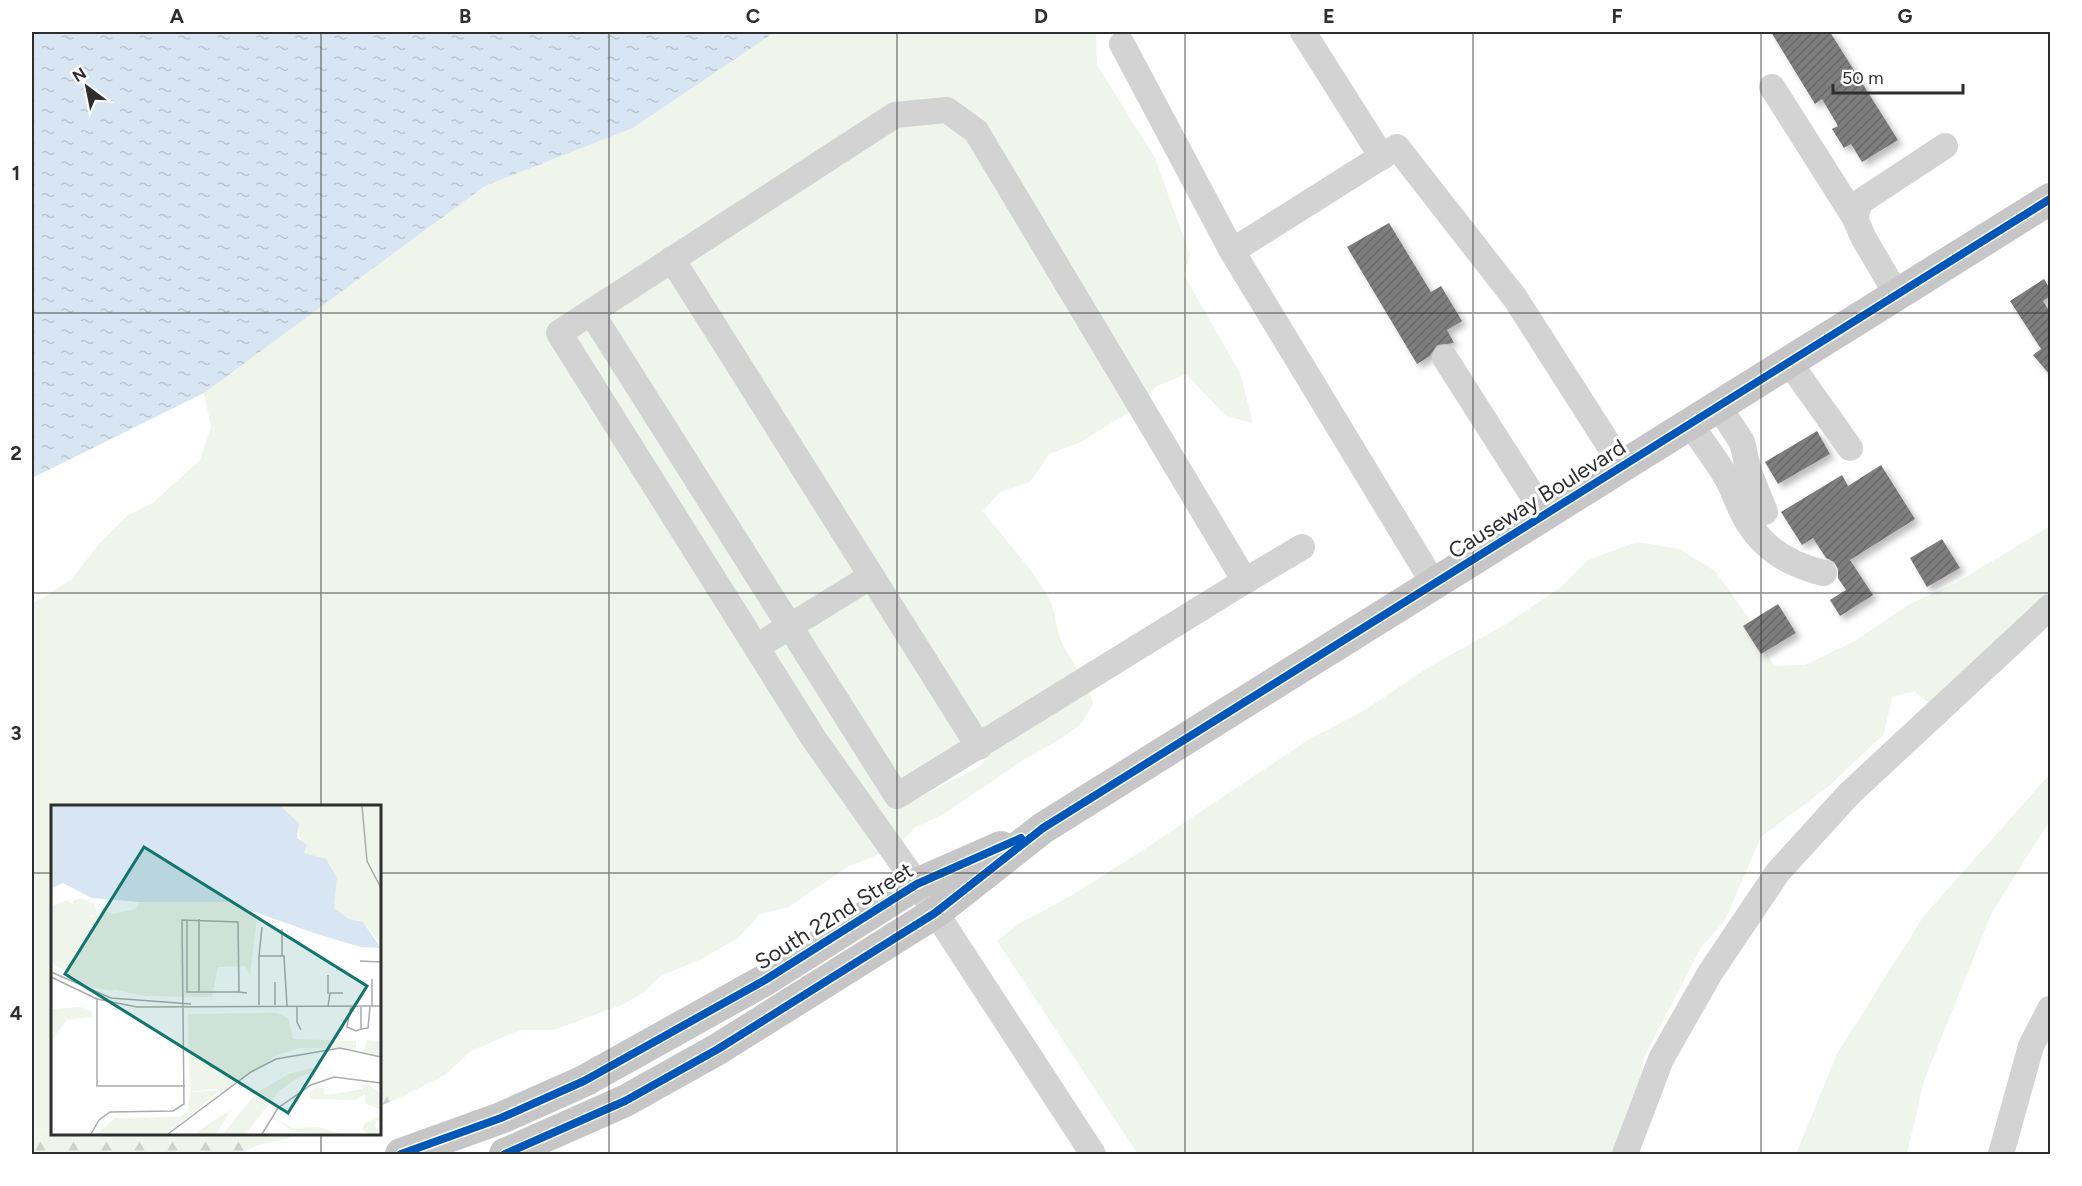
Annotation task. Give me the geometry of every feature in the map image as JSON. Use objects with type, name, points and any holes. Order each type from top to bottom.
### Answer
[{"type":"main road","name":"Causeway Boulevard","points":[[1043,828],[2050,201]]},
{"type":"main road","name":"South 22nd Street","points":[[402,1155],[501,1118],[584,1081],[637,1054],[765,980],[917,884],[1043,828]]},
{"type":"main road","points":[[505,1155],[625,1101],[718,1049],[936,913],[1043,828]]},
{"type":"street","points":[[1303,32],[1382,157]]},
{"type":"street","points":[[1122,44],[1232,251],[1434,584]]},
{"type":"street","points":[[1772,87],[1855,218],[1863,237],[1897,295]]},
{"type":"street","points":[[1093,1155],[917,884],[814,739],[758,646],[560,333],[895,115],[947,110],[976,131],[1245,581]]},
{"type":"street","points":[[1855,218],[1860,202],[1945,146]]},
{"type":"street","points":[[1232,251],[1397,147],[1508,289],[1623,466]]},
{"type":"street","points":[[672,259],[979,747]]},
{"type":"street","points":[[591,312],[897,796],[1302,547]]},
{"type":"street","points":[[1445,358],[1545,515]]},
{"type":"street","points":[[1789,362],[1850,448]]},
{"type":"street","points":[[1719,406],[1742,442],[1749,472],[1764,512]]},
{"type":"street","points":[[1690,424],[1729,482],[1748,523],[1758,537],[1769,548],[1800,567],[1824,573]]},
{"type":"street","points":[[758,646],[870,577]]},
{"type":"street","points":[[1624,1155],[1661,1059],[1710,973],[1778,872],[1849,794],[2050,607]]},
{"type":"street","points":[[2001,1155],[2031,1046],[2050,1009]]},
{"type":"green space","points":[[775,32],[1096,32],[1097,65],[1155,158],[1190,255],[1184,275],[1240,373],[1253,423],[1226,416],[1186,374],[1157,386],[1131,411],[1081,442],[1049,454],[1030,482],[1000,492],[983,511],[1026,565],[1049,599],[1063,645],[1091,695],[1093,703],[1082,723],[944,814],[916,827],[893,849],[849,866],[789,907],[760,914],[738,938],[698,961],[662,975],[644,992],[624,1004],[554,1030],[520,1030],[471,1051],[445,1075],[401,1097],[389,1082],[381,1084],[381,805],[51,805],[51,1129],[32,1132],[32,604],[72,579],[99,544],[128,515],[154,502],[200,460],[211,427],[204,393],[485,186],[633,128]],"holes":[[[1000,743],[979,767],[910,802]]]},
{"type":"green space","points":[[2050,526],[2050,595],[1929,703],[1914,691],[1892,697],[1884,734],[1830,785],[1761,837],[1724,922],[1702,946],[1644,1057],[1640,1083],[1615,1154],[1138,1154],[997,941],[1020,923],[1067,898],[1134,856],[1308,740],[1365,710],[1429,667],[1506,624],[1561,587],[1588,560],[1637,542],[1680,549],[1715,571],[1752,623],[1774,666],[1805,665],[1855,641],[1910,604],[1956,583]]},
{"type":"green space","points":[[2050,774],[2050,820],[1992,912],[1924,1081],[1907,1154],[1796,1154],[1837,1054],[1923,917]]},
{"type":"green space","points":[[389,1081],[401,1097],[381,1106],[381,1084]]},
{"type":"green space","points":[[46,1128],[51,1129],[51,1135],[87,1137],[106,1135],[297,1135],[262,1144],[242,1154],[32,1154],[32,1132]]},
{"type":"water","points":[[32,32],[775,32],[633,128],[485,186],[204,393],[32,478]]},
{"type":"building","points":[[1771,32],[1830,32],[1898,140],[1862,162],[1851,144],[1844,148],[1832,129],[1838,126],[1822,99],[1815,104]]},
{"type":"building","points":[[1389,223],[1431,292],[1441,286],[1462,321],[1447,330],[1454,343],[1437,345],[1430,356],[1417,364],[1347,247]]},
{"type":"building","points":[[2044,279],[2050,289],[2050,296],[2043,301],[2050,312],[2050,375],[2033,355],[2041,349],[2010,301]]},
{"type":"building","points":[[1817,431],[1830,454],[1778,484],[1765,462]]},
{"type":"building","points":[[1881,465],[1915,519],[1850,560],[1873,595],[1840,616],[1830,600],[1846,590],[1838,578],[1838,569],[1834,562],[1826,558],[1813,538],[1802,545],[1781,512],[1842,475],[1848,486]]},
{"type":"building","points":[[1942,539],[1960,568],[1927,587],[1910,558]]},
{"type":"building","points":[[1778,604],[1796,633],[1761,654],[1743,626]]},
{"type":"cycle path","points":[[505,1154],[625,1101],[718,1049],[935,913],[1043,828],[2050,199]]},
{"type":"cycle path","points":[[401,1154],[501,1118],[584,1081],[765,980],[917,884],[1021,838]]}]
